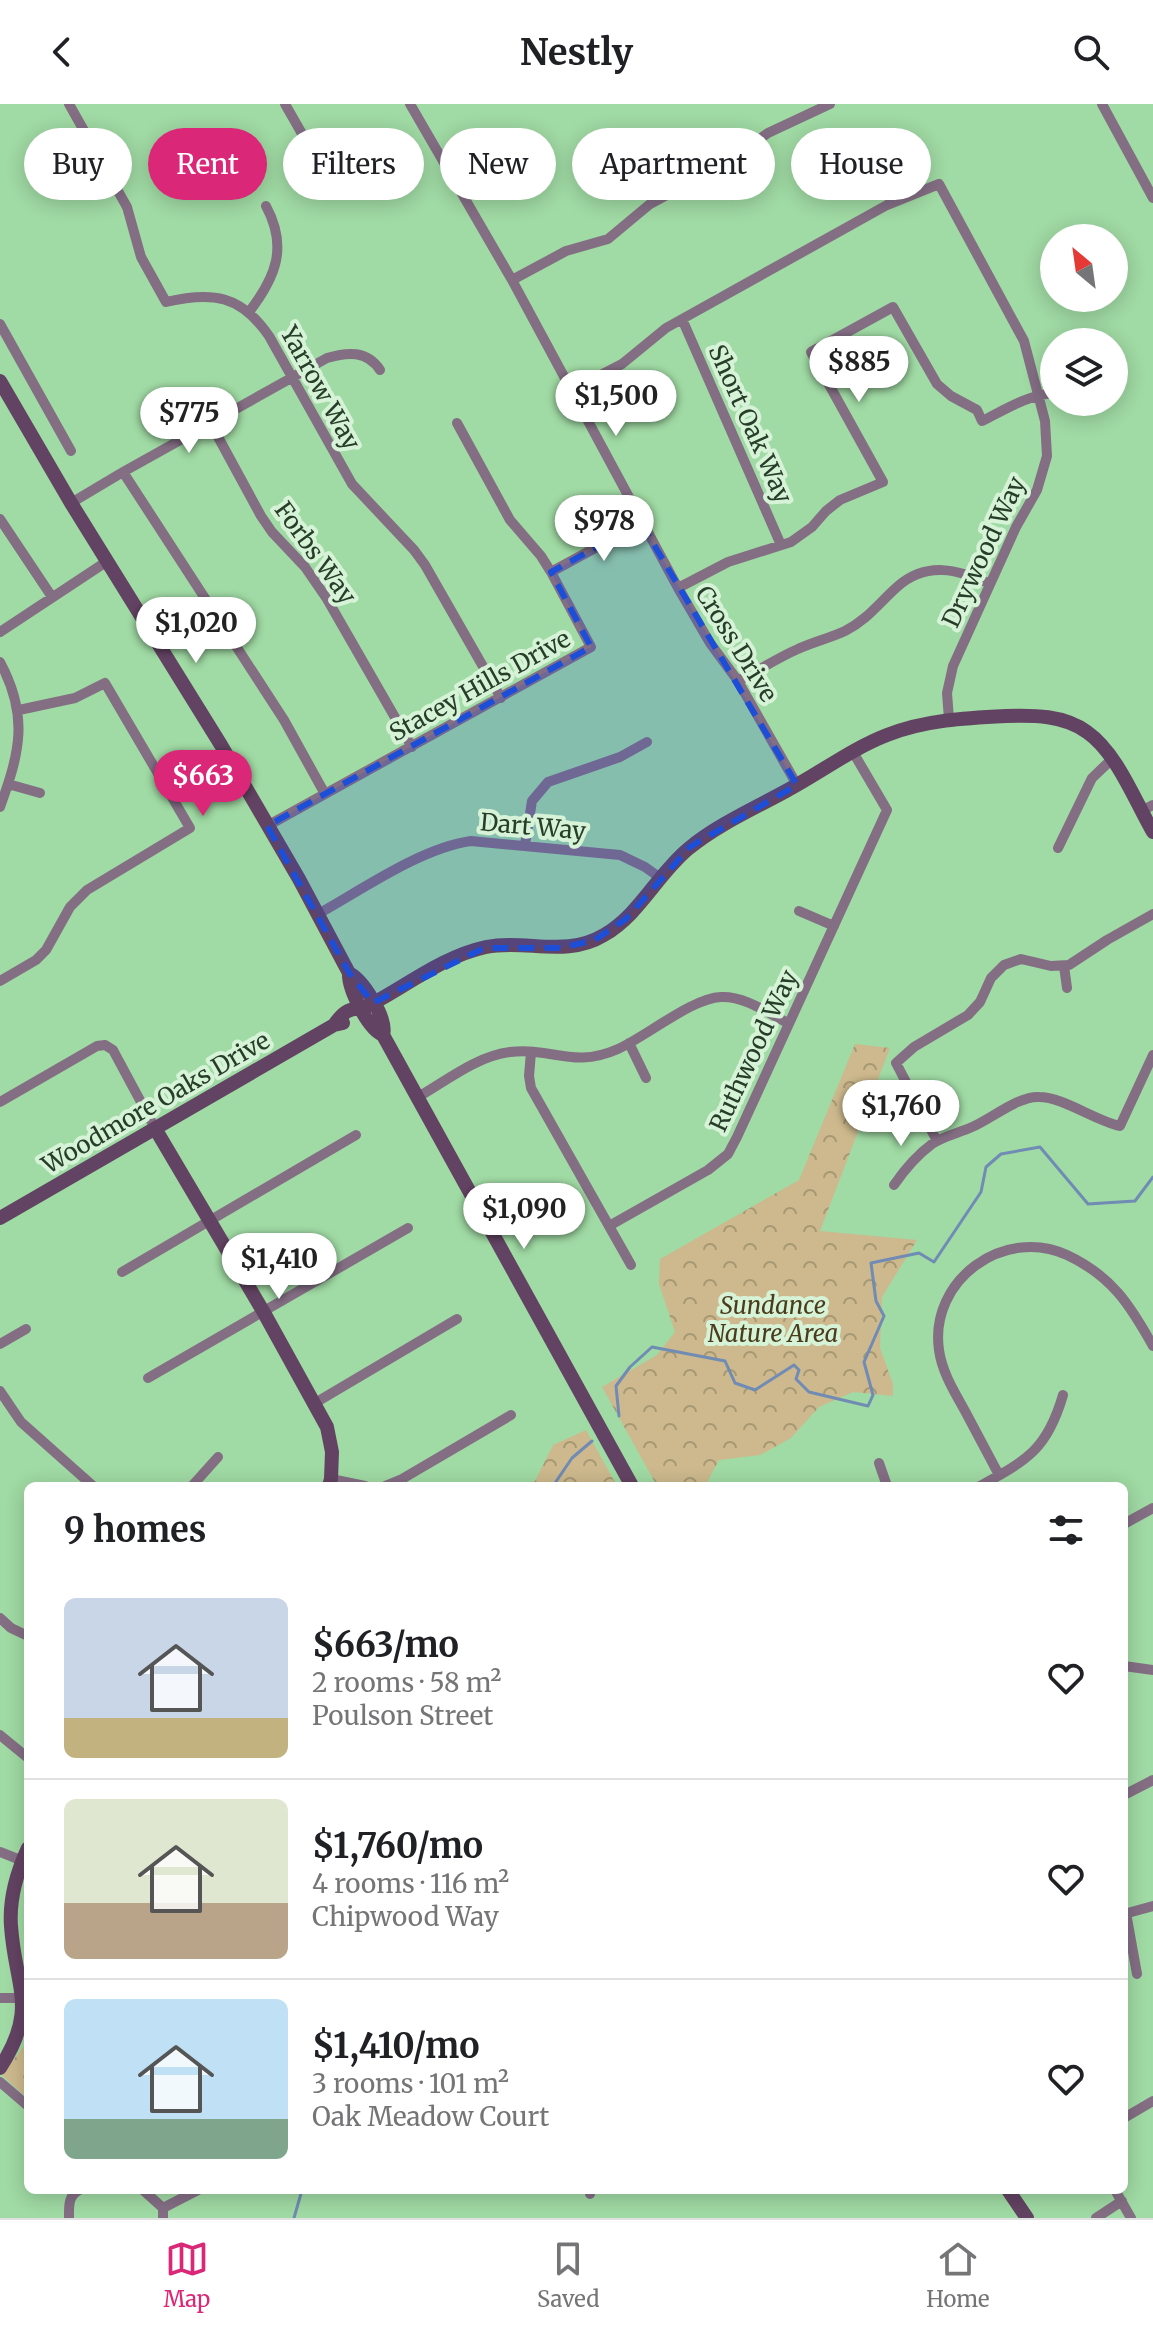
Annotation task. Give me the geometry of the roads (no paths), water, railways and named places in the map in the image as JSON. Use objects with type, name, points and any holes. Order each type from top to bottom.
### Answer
[{"type":"street","name":"Yarrow Way","points":[[69,104],[127,207],[141,257],[166,302],[206,296],[230,301],[249,312],[269,336],[352,484],[425,565],[501,698]]},
{"type":"street","points":[[285,104],[299,128]]},
{"type":"street","name":"Cross Drive","points":[[410,104],[512,280],[641,523],[710,643],[738,681],[797,785]]},
{"type":"street","points":[[512,280],[566,251],[608,239],[650,204],[724,164],[768,133],[830,104]]},
{"type":"street","points":[[1102,104],[1153,198]]},
{"type":"street","name":"Drywood Way","points":[[682,319],[887,205],[939,184],[1024,341],[1045,421],[1047,456],[1037,490],[1016,527],[953,666],[947,693],[949,719]]},
{"type":"street","points":[[249,312],[264,292],[277,257],[277,236],[266,206]]},
{"type":"street","points":[[678,588],[728,562],[791,542],[840,500],[883,482],[811,352],[893,307],[937,384],[951,396],[977,410],[982,421],[1040,395]]},
{"type":"street","points":[[572,390],[622,364],[682,319]]},
{"type":"street","name":"Short Oak Way","points":[[682,319],[781,545]]},
{"type":"street","points":[[0,324],[71,451]]},
{"type":"street","points":[[71,503],[327,358],[353,353],[367,357],[380,370]]},
{"type":"street","points":[[0,383],[106,562],[176,669],[349,973],[362,983],[367,1006],[385,1024],[383,1035],[630,1482]]},
{"type":"street","points":[[457,423],[510,520],[551,572],[641,523]]},
{"type":"street","name":"Forbs Way","points":[[211,424],[261,516],[322,590],[412,747]]},
{"type":"street","points":[[123,472],[284,720],[325,794]]},
{"type":"street","points":[[0,519],[52,597]]},
{"type":"street","points":[[0,632],[106,562]]},
{"type":"street","points":[[738,681],[796,649],[842,633],[872,614],[898,586],[919,575],[952,570],[990,584]]},
{"type":"street","name":"Stacey Hills Drive","points":[[267,826],[591,647],[551,572]]},
{"type":"street","points":[[0,662],[11,682],[19,710],[18,740],[0,807]]},
{"type":"street","points":[[0,981],[36,960],[46,950],[70,907],[87,890],[190,828],[105,683],[75,698],[19,710]]},
{"type":"street","name":"Woodmore Oaks Drive","points":[[0,1218],[334,1025],[358,1016],[367,1006],[440,964],[476,950],[514,944],[561,948],[595,940],[626,919],[659,877],[681,854],[707,834],[853,752],[904,729],[949,719],[1033,716],[1065,721],[1085,730],[1112,759],[1147,808],[1153,832]]},
{"type":"street","points":[[525,845],[532,801],[548,782],[620,757],[647,742]]},
{"type":"street","name":"Ruthwood Way","points":[[609,1226],[708,1170],[728,1154],[887,810],[853,752]]},
{"type":"street","points":[[1058,848],[1092,778],[1112,759]]},
{"type":"street","points":[[8,784],[40,793]]},
{"type":"street","name":"Dart Way","points":[[318,914],[439,848],[471,841],[620,855],[659,877]]},
{"type":"street","points":[[799,911],[834,926]]},
{"type":"street","points":[[937,1141],[896,1063],[914,1047],[968,1015],[980,1002],[991,978],[1004,965],[1027,959],[1051,966],[1064,966],[1153,914]]},
{"type":"street","points":[[1064,966],[1067,988]]},
{"type":"street","points":[[418,1097],[482,1060],[511,1052],[591,1057],[629,1043],[712,998],[745,1001],[788,1023]]},
{"type":"street","points":[[629,1043],[646,1078]]},
{"type":"street","points":[[0,1102],[97,1046],[105,1045],[113,1050],[156,1130],[315,1403],[327,1427],[332,1452],[330,1482]]},
{"type":"street","points":[[531,1052],[531,1088],[631,1265]]},
{"type":"street","points":[[894,1185],[913,1161],[937,1141],[976,1125],[1026,1098],[1051,1098],[1106,1123],[1120,1126],[1153,1055]]},
{"type":"street","points":[[122,1272],[356,1135]]},
{"type":"street","points":[[148,1378],[408,1228]]},
{"type":"street","points":[[999,1475],[945,1373],[939,1351],[938,1328],[944,1305],[956,1282],[967,1271],[987,1257],[1011,1248],[1038,1247],[1060,1252],[1096,1273],[1123,1296],[1153,1346]]},
{"type":"street","points":[[315,1403],[457,1319]]},
{"type":"street","points":[[0,1344],[26,1329]]},
{"type":"street","points":[[0,1391],[21,1422],[88,1482]]},
{"type":"street","points":[[987,1482],[1036,1451],[1045,1440],[1063,1395]]},
{"type":"street","points":[[395,1482],[511,1415]]},
{"type":"street","points":[[196,1482],[218,1457]]},
{"type":"street","points":[[879,1463],[886,1482]]},
{"type":"street","points":[[1128,1522],[1153,1508]]},
{"type":"street","points":[[0,1618],[24,1634]]},
{"type":"street","points":[[1128,1667],[1153,1670]]},
{"type":"street","points":[[0,1735],[24,1755]]},
{"type":"street","points":[[1128,1793],[1153,1780]]},
{"type":"street","points":[[0,1852],[24,1857]]},
{"type":"street","points":[[24,1861],[15,1881],[10,1922],[24,1993]]},
{"type":"street","points":[[1128,1913],[1153,1906]]},
{"type":"street","points":[[1128,1929],[1137,1974]]},
{"type":"street","points":[[0,1998],[24,1998]]},
{"type":"street","points":[[0,2068],[10,2052],[24,2004]]},
{"type":"street","points":[[0,2082],[24,2103]]},
{"type":"street","points":[[1128,2116],[1153,2101]]},
{"type":"street","points":[[69,2218],[73,2194]]},
{"type":"street","points":[[146,2194],[163,2213],[192,2194]]},
{"type":"street","points":[[1011,2194],[1027,2218]]},
{"type":"street","points":[[1118,2194],[1131,2218]]},
{"type":"street","points":[[1096,2218],[1122,2201]]},
{"type":"waterway","points":[[619,1416],[616,1386],[630,1367],[652,1347],[725,1361],[735,1383],[755,1390],[794,1365],[799,1370],[796,1379],[809,1392],[868,1406],[873,1395],[864,1362],[884,1316],[876,1301],[871,1263],[919,1253],[934,1262],[981,1192],[986,1167],[1001,1154],[1040,1147],[1088,1204],[1135,1201],[1153,1177]]},
{"type":"waterway","points":[[556,1482],[572,1458],[592,1441]]},
{"type":"waterway","points":[[294,2218],[301,2194]]},
{"type":"park label","name":"Sundance Nature Area","points":[[773,1320]]}]
